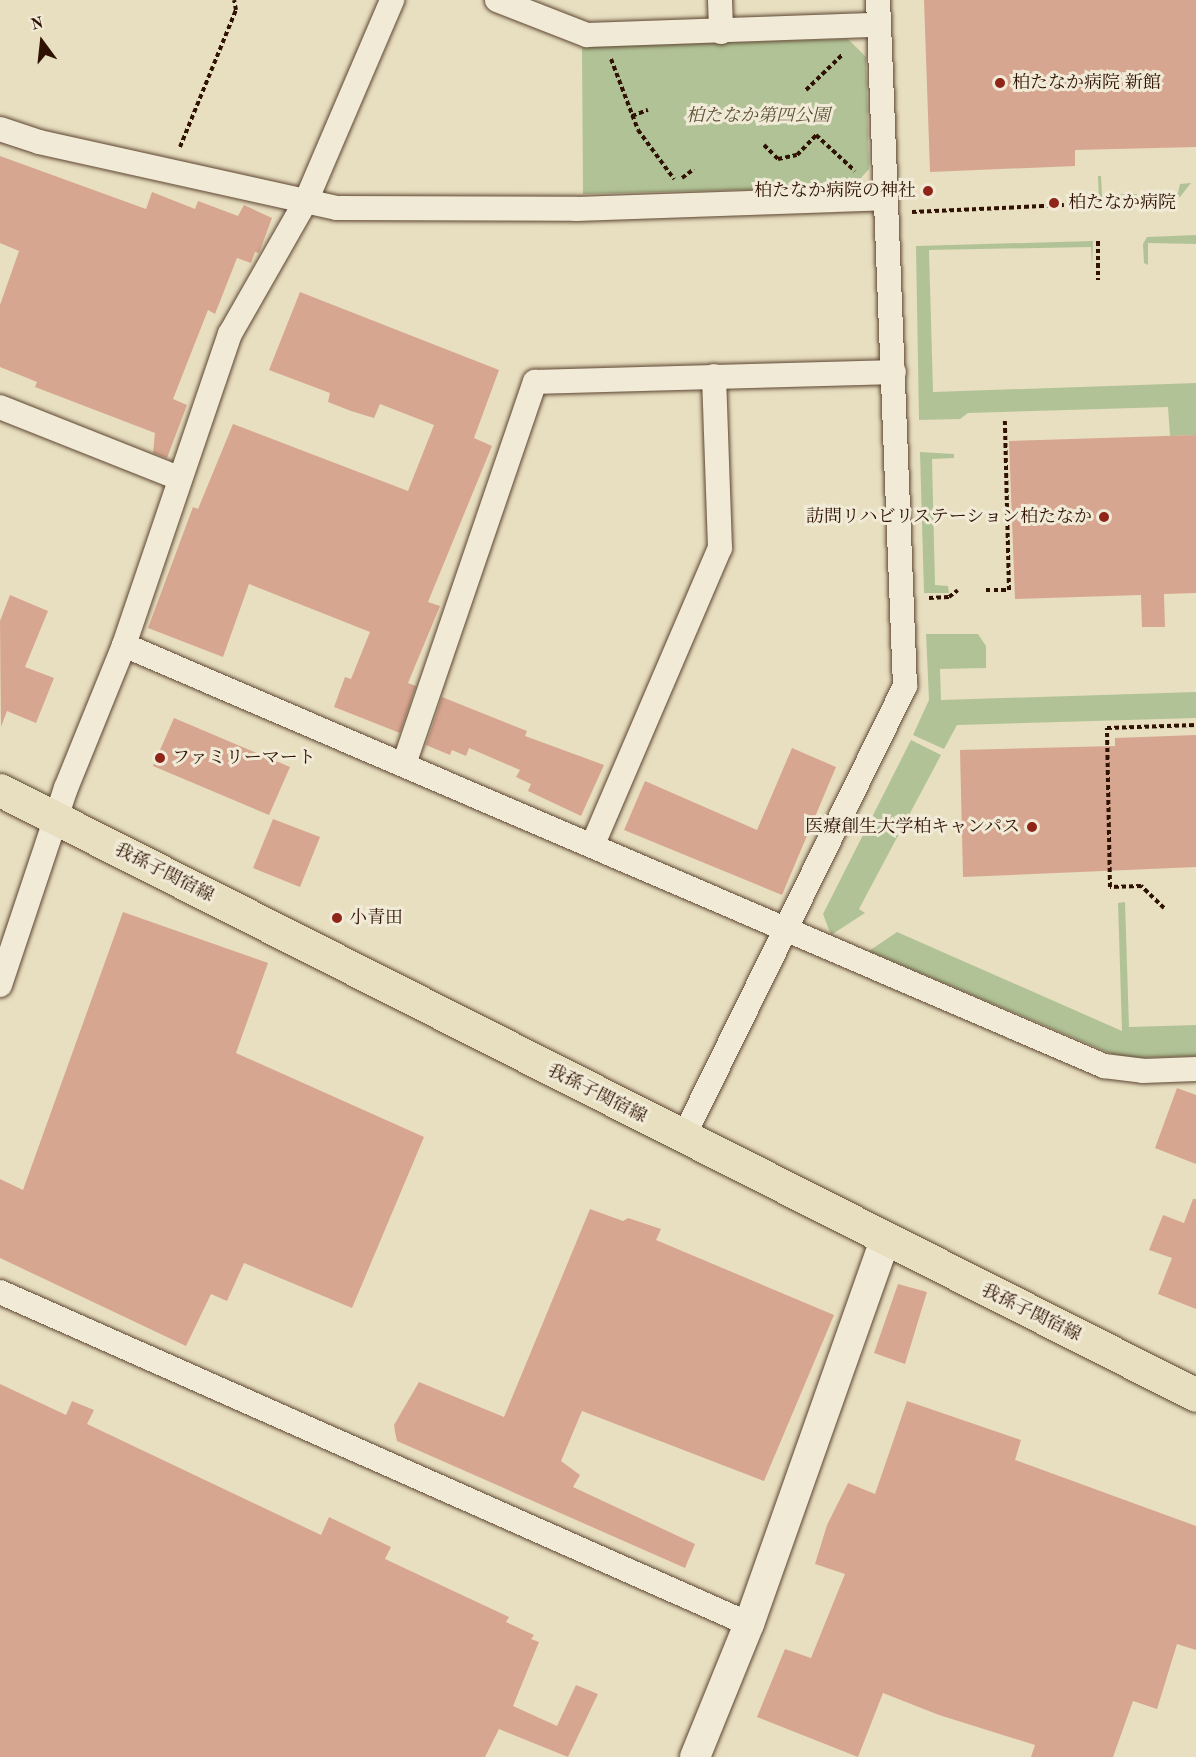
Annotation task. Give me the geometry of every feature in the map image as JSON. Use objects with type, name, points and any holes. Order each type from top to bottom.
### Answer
[{"type":"main road","name":"我孫子関宿線","points":[[0,790],[885,1240],[1196,1395]]},
{"type":"street","points":[[0,985],[58,819],[66,788],[123,645],[178,478],[230,334],[306,201],[392,0]]},
{"type":"street","points":[[497,0],[586,35],[878,25]]},
{"type":"street","points":[[720,0],[722,32]]},
{"type":"street","points":[[684,1138],[905,686],[894,372],[894,205],[878,25],[878,0]]},
{"type":"street","points":[[0,129],[169,172],[337,208],[894,205]]},
{"type":"street","points":[[404,764],[535,382],[894,372]]},
{"type":"street","points":[[593,844],[720,548],[714,376]]},
{"type":"street","points":[[0,407],[178,478]]},
{"type":"street","points":[[123,645],[788,927],[1104,1066],[1143,1071],[1196,1070]]},
{"type":"street","points":[[695,1757],[749,1624],[885,1240]]},
{"type":"street","points":[[0,1292],[749,1624]]},
{"type":"path","points":[[169,172],[236,10],[234,0]]},
{"type":"path","points":[[806,90],[878,25]]},
{"type":"path","points":[[604,34],[632,116],[652,153],[677,182],[678,206]]},
{"type":"path","points":[[632,116],[648,110]]},
{"type":"path","points":[[765,145],[778,159],[797,155],[816,135],[894,205],[1064,205]]},
{"type":"path","points":[[1098,241],[1098,280]]},
{"type":"path","points":[[986,590],[1009,590],[1005,421]]},
{"type":"path","points":[[917,598],[949,597],[958,590]]},
{"type":"path","points":[[1164,908],[1141,886],[1110,887],[1107,728],[1196,725]]},
{"type":"green space","name":"柏たなか第四公園","points":[[848,39],[866,57],[869,169],[853,187],[583,194],[582,47]]},
{"type":"green space","points":[[1098,176],[1101,176],[1102,195],[1178,193],[1180,184],[1191,183],[1180,197],[1099,199]]},
{"type":"green space","points":[[1196,235],[1196,244],[1148,243],[1148,265],[1144,263],[1143,244],[1147,237]]},
{"type":"green space","points":[[1093,241],[1092,269],[1091,247],[929,250],[933,392],[1196,383],[1196,435],[1170,436],[1168,407],[968,413],[960,419],[919,420],[916,246]]},
{"type":"green space","points":[[920,452],[954,454],[954,458],[932,459],[935,585],[948,586],[949,593],[924,593]]},
{"type":"green space","points":[[926,634],[978,634],[986,646],[986,668],[940,669],[941,700],[1196,692],[1196,718],[957,725],[944,749],[913,735],[929,700]]},
{"type":"green space","points":[[911,740],[941,755],[859,909],[865,913],[831,935],[823,914]]},
{"type":"green space","points":[[1125,902],[1129,1027],[1196,1025],[1196,1056],[1134,1058],[1112,1054],[869,951],[897,932],[1122,1031],[1118,903]]},
{"type":"building","points":[[924,0],[1196,0],[1196,147],[1075,150],[1075,166],[930,172]]},
{"type":"building","points":[[0,156],[146,209],[152,192],[195,209],[198,201],[238,216],[244,205],[272,218],[259,253],[255,252],[251,263],[237,258],[215,314],[208,310],[173,399],[187,405],[167,458],[153,453],[155,433],[35,387],[37,382],[0,367],[0,305],[19,251],[0,243]]},
{"type":"building","points":[[300,292],[499,370],[474,438],[492,446],[428,602],[440,606],[408,683],[416,686],[400,733],[334,707],[345,677],[351,679],[370,632],[249,584],[223,657],[148,628],[193,507],[198,509],[233,424],[408,491],[434,425],[380,404],[374,418],[351,411],[328,402],[330,393],[269,370]]},
{"type":"building","name":"訪問リハビリステーション柏たなか","points":[[1196,435],[1196,593],[1164,594],[1165,627],[1142,627],[1141,595],[1015,599],[1009,441]]},
{"type":"building","points":[[10,595],[48,611],[25,667],[54,678],[36,723],[7,711],[1,727],[0,621]]},
{"type":"building","points":[[442,697],[527,731],[525,736],[604,765],[581,816],[528,791],[531,784],[516,777],[520,770],[469,748],[466,756],[452,750],[450,755],[426,745]]},
{"type":"building","points":[[174,718],[290,767],[269,815],[153,766]]},
{"type":"building","points":[[1196,735],[1196,867],[963,877],[960,750],[1115,746],[1115,738]]},
{"type":"building","points":[[792,748],[836,767],[782,895],[624,830],[645,781],[757,830]]},
{"type":"building","points":[[273,819],[320,837],[300,887],[253,868]]},
{"type":"building","points":[[123,912],[268,963],[236,1053],[424,1137],[352,1308],[244,1263],[227,1301],[211,1294],[186,1346],[0,1258],[0,1179],[23,1190]]},
{"type":"building","points":[[1177,1088],[1196,1095],[1196,1164],[1155,1148]]},
{"type":"building","points":[[1193,1199],[1196,1199],[1196,1309],[1158,1294],[1172,1258],[1149,1250],[1163,1215],[1184,1223]]},
{"type":"building","points":[[590,1209],[623,1221],[628,1218],[661,1229],[656,1240],[834,1315],[764,1481],[582,1411],[561,1461],[580,1475],[573,1487],[695,1544],[685,1568],[397,1441],[394,1425],[419,1382],[504,1417]]},
{"type":"building","points":[[898,1284],[927,1292],[905,1364],[874,1353]]},
{"type":"building","points":[[0,1384],[66,1415],[72,1401],[94,1410],[87,1424],[321,1535],[329,1517],[391,1547],[385,1559],[509,1617],[506,1622],[534,1635],[531,1639],[539,1642],[513,1706],[557,1726],[576,1685],[598,1694],[568,1757],[499,1729],[485,1757],[0,1757]]},
{"type":"building","points":[[907,1401],[1021,1440],[1015,1460],[1196,1526],[1196,1650],[1177,1644],[1157,1709],[1133,1701],[1113,1757],[1031,1757],[1035,1745],[939,1715],[883,1693],[858,1757],[757,1717],[785,1649],[811,1658],[845,1574],[815,1564],[827,1525],[848,1483],[875,1494]]},
{"type":"place","name":"柏たなか病院 新館","points":[[1000,83]]},
{"type":"place","name":"柏たなか病院の神社","points":[[928,191]]},
{"type":"place","name":"柏たなか病院","points":[[1054,203]]},
{"type":"place","name":"訪問リハビリステーション柏たなか","points":[[1104,517]]},
{"type":"place","name":"ファミリーマート","points":[[160,758]]},
{"type":"place","name":"医療創生大学柏キャンパス","points":[[1032,827]]},
{"type":"place","name":"小青田","points":[[337,918]]}]
